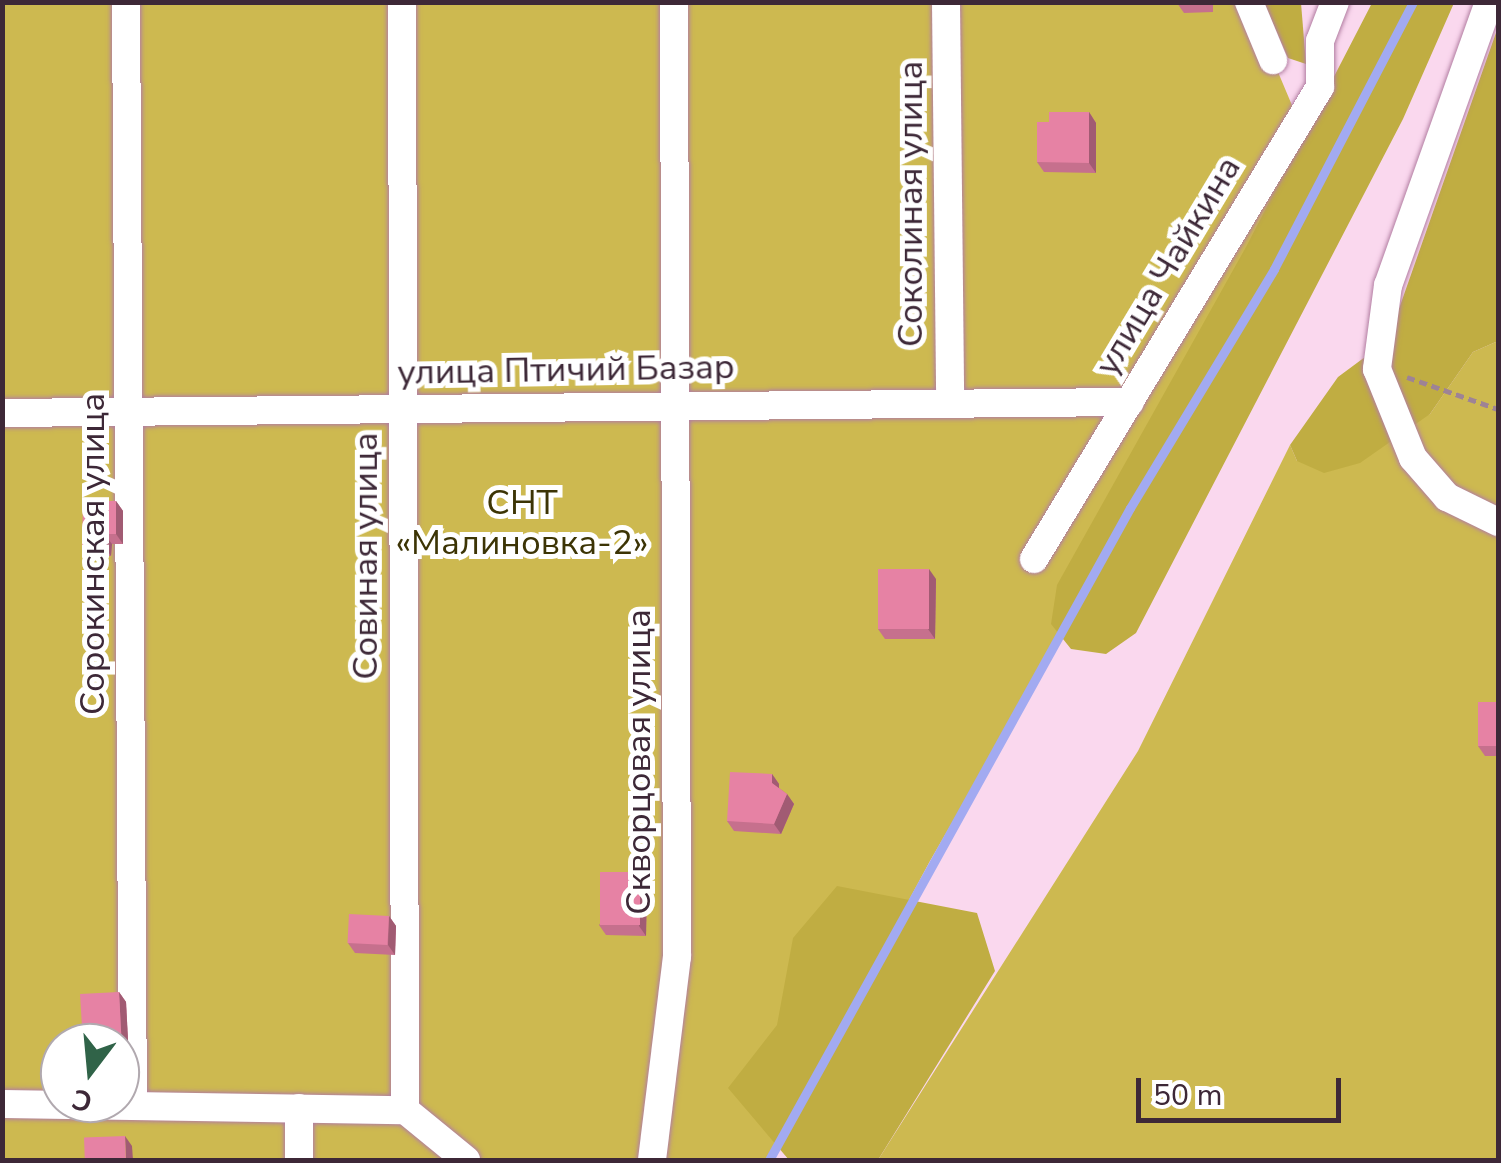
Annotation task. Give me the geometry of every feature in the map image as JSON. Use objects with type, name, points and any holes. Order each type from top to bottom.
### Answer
[{"type":"street","name":"Сорокинская улица","points":[[126,2],[134,1023]]},
{"type":"street","name":"Совиная улица","points":[[402,2],[405,1110]]},
{"type":"street","name":"Скворцовая улица","points":[[652,1160],[678,957],[674,2]]},
{"type":"street","name":"Соколиная улица","points":[[946,2],[950,404]]},
{"type":"street","points":[[1249,2],[1273,60]]},
{"type":"street","name":"улица Чайкина","points":[[1034,559],[1320,87],[1320,40],[1335,2]]},
{"type":"street","points":[[1489,2],[1388,285],[1378,369],[1413,458],[1447,497],[1498,522]]},
{"type":"street","name":"улица Птичий Базар","points":[[2,413],[1130,402]]},
{"type":"street","points":[[2,1104],[40,1105]]},
{"type":"street","points":[[140,1106],[405,1110],[466,1160]]},
{"type":"street","points":[[299,1108],[299,1160]]},
{"type":"path","points":[[1378,369],[1498,409]]},
{"type":"green space","name":"СНТ «Малиновка-2»","points":[[2,3],[1249,3],[1323,179],[930,861],[769,1160],[3,1160]]},
{"type":"green space","points":[[1498,341],[1498,1160],[878,1160],[1138,751],[1290,445],[1297,461],[1430,414],[1473,352]]},
{"type":"shaded area","points":[[1264,3],[1301,3],[1306,64],[1288,58]]},
{"type":"shaded area","points":[[1372,3],[1454,3],[1403,119],[1136,633],[1106,654],[1071,649],[1051,624],[1057,585],[1246,247]]},
{"type":"shaded area","points":[[1498,27],[1498,341],[1473,352],[1430,414],[1360,463],[1324,473],[1297,461],[1290,445],[1338,377],[1388,340]]},
{"type":"shaded area","points":[[837,886],[977,913],[995,971],[878,1160],[789,1160],[728,1088],[777,1025],[793,938]]},
{"type":"building","points":[[1049,112],[1089,112],[1089,163],[1037,162],[1037,122],[1049,122]]},
{"type":"building","points":[[83,501],[116,501],[116,534],[104,534],[104,546],[82,546]]},
{"type":"building","points":[[878,569],[929,569],[929,629],[878,629]]},
{"type":"building","points":[[1478,702],[1498,702],[1498,746],[1478,746]]},
{"type":"building","points":[[730,772],[772,774],[772,783],[787,794],[774,824],[727,821]]},
{"type":"building","points":[[600,872],[640,872],[640,925],[600,925]]},
{"type":"building","points":[[349,914],[389,916],[387,945],[347,943]]},
{"type":"building","points":[[119,992],[121,1023],[82,1023],[80,994]]},
{"type":"building","points":[[125,1136],[126,1160],[85,1160],[84,1137]]},
{"type":"waterway","points":[[769,1160],[1130,508],[1274,269],[1413,2]]}]
